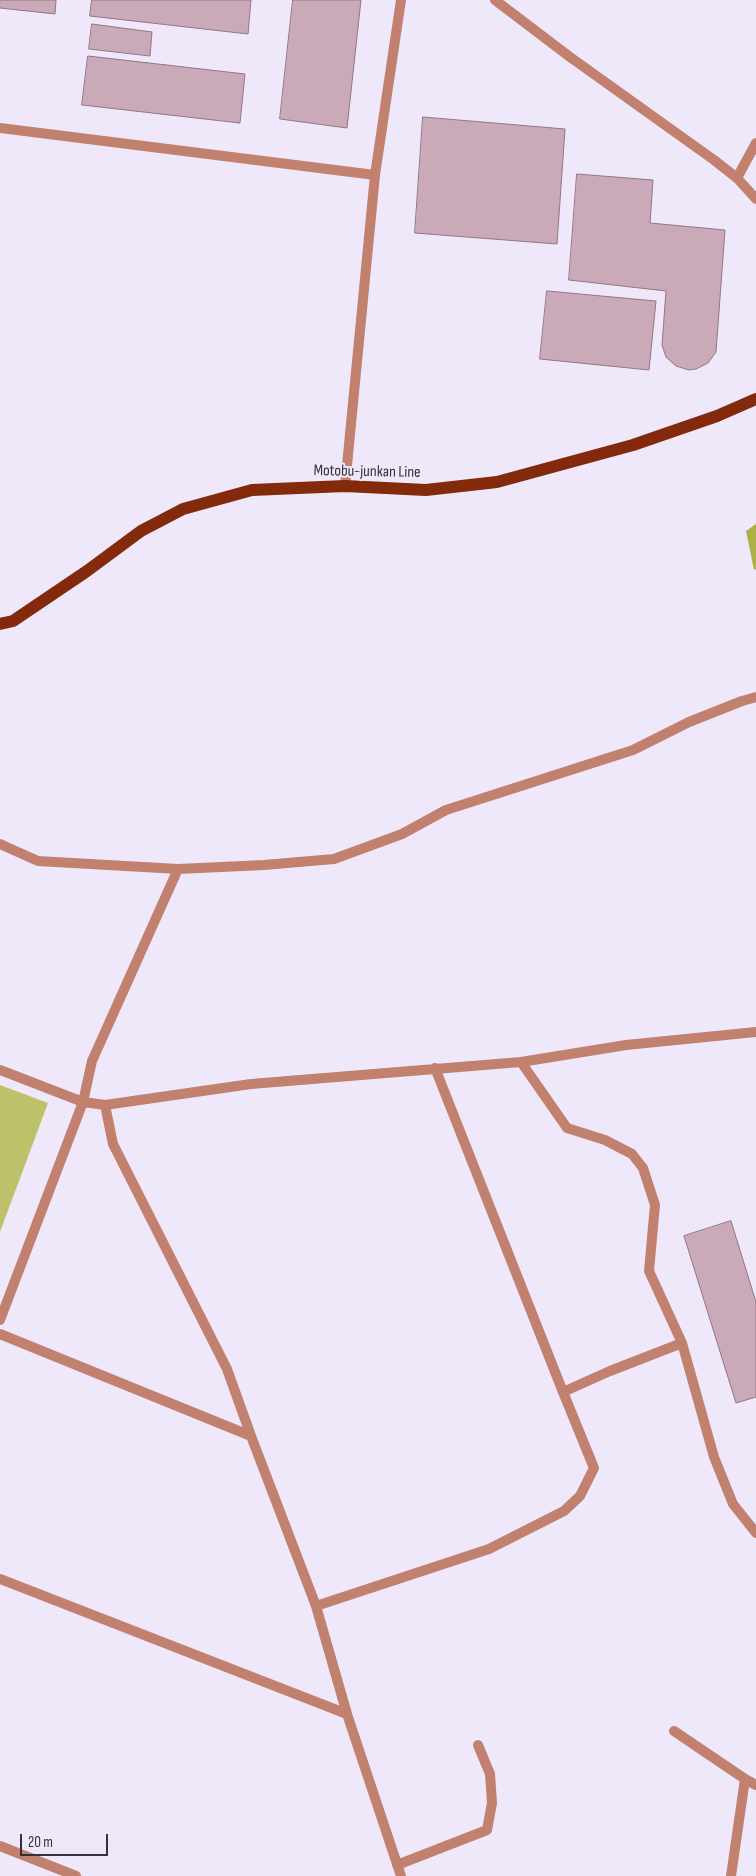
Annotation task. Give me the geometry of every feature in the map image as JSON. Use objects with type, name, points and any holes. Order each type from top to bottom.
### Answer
[{"type":"main road","name":"Motobu-junkan Line","points":[[0,624],[13,621],[141,532],[183,509],[252,490],[345,486],[426,490],[497,482],[633,445],[717,416],[756,399]]},
{"type":"street","points":[[345,486],[375,176],[401,0]]},
{"type":"street","points":[[495,0],[737,178],[756,199]]},
{"type":"street","points":[[0,128],[375,176]]},
{"type":"street","points":[[737,178],[756,142]]},
{"type":"street","points":[[0,844],[38,861],[178,868],[264,865],[334,859],[402,834],[446,810],[633,750],[690,722],[756,697]]},
{"type":"street","points":[[0,1320],[83,1102],[92,1062],[178,868]]},
{"type":"street","points":[[0,1070],[83,1102],[105,1105],[251,1084],[521,1062],[626,1045],[756,1032]]},
{"type":"street","points":[[521,1062],[567,1128],[605,1140],[632,1154],[644,1168],[655,1205],[649,1271],[682,1343],[714,1457],[733,1504],[756,1533]]},
{"type":"street","points":[[316,1606],[489,1549],[564,1511],[580,1496],[594,1468],[562,1392],[435,1068]]},
{"type":"street","points":[[105,1105],[113,1144],[227,1368],[316,1606],[347,1714],[401,1876]]},
{"type":"street","points":[[0,1334],[251,1436]]},
{"type":"street","points":[[562,1392],[682,1343]]},
{"type":"street","points":[[0,1579],[347,1714]]},
{"type":"street","points":[[674,1731],[756,1784]]},
{"type":"street","points":[[397,1865],[487,1830],[492,1803],[490,1774],[478,1745]]},
{"type":"street","points":[[732,1876],[746,1779]]},
{"type":"street","points":[[0,1846],[76,1876]]},
{"type":"green space","points":[[0,1085],[48,1103],[0,1232]]},
{"type":"shaded area","points":[[756,524],[756,569],[754,570],[746,531]]},
{"type":"building","points":[[0,0],[56,0],[55,14],[0,8]]},
{"type":"building","points":[[92,0],[251,0],[248,34],[90,16]]},
{"type":"building","points":[[293,0],[361,0],[347,128],[280,119]]},
{"type":"building","points":[[92,24],[152,32],[150,56],[89,49]]},
{"type":"building","points":[[88,56],[245,74],[240,123],[82,105]]},
{"type":"building","points":[[423,117],[565,129],[557,244],[415,233]]},
{"type":"building","points":[[577,174],[653,180],[650,223],[725,230],[716,352],[708,363],[689,370],[676,366],[666,357],[662,345],[666,291],[569,280]]},
{"type":"building","points":[[547,291],[656,301],[649,370],[540,359]]},
{"type":"building","points":[[731,1221],[756,1302],[756,1397],[736,1403],[684,1236]]}]
